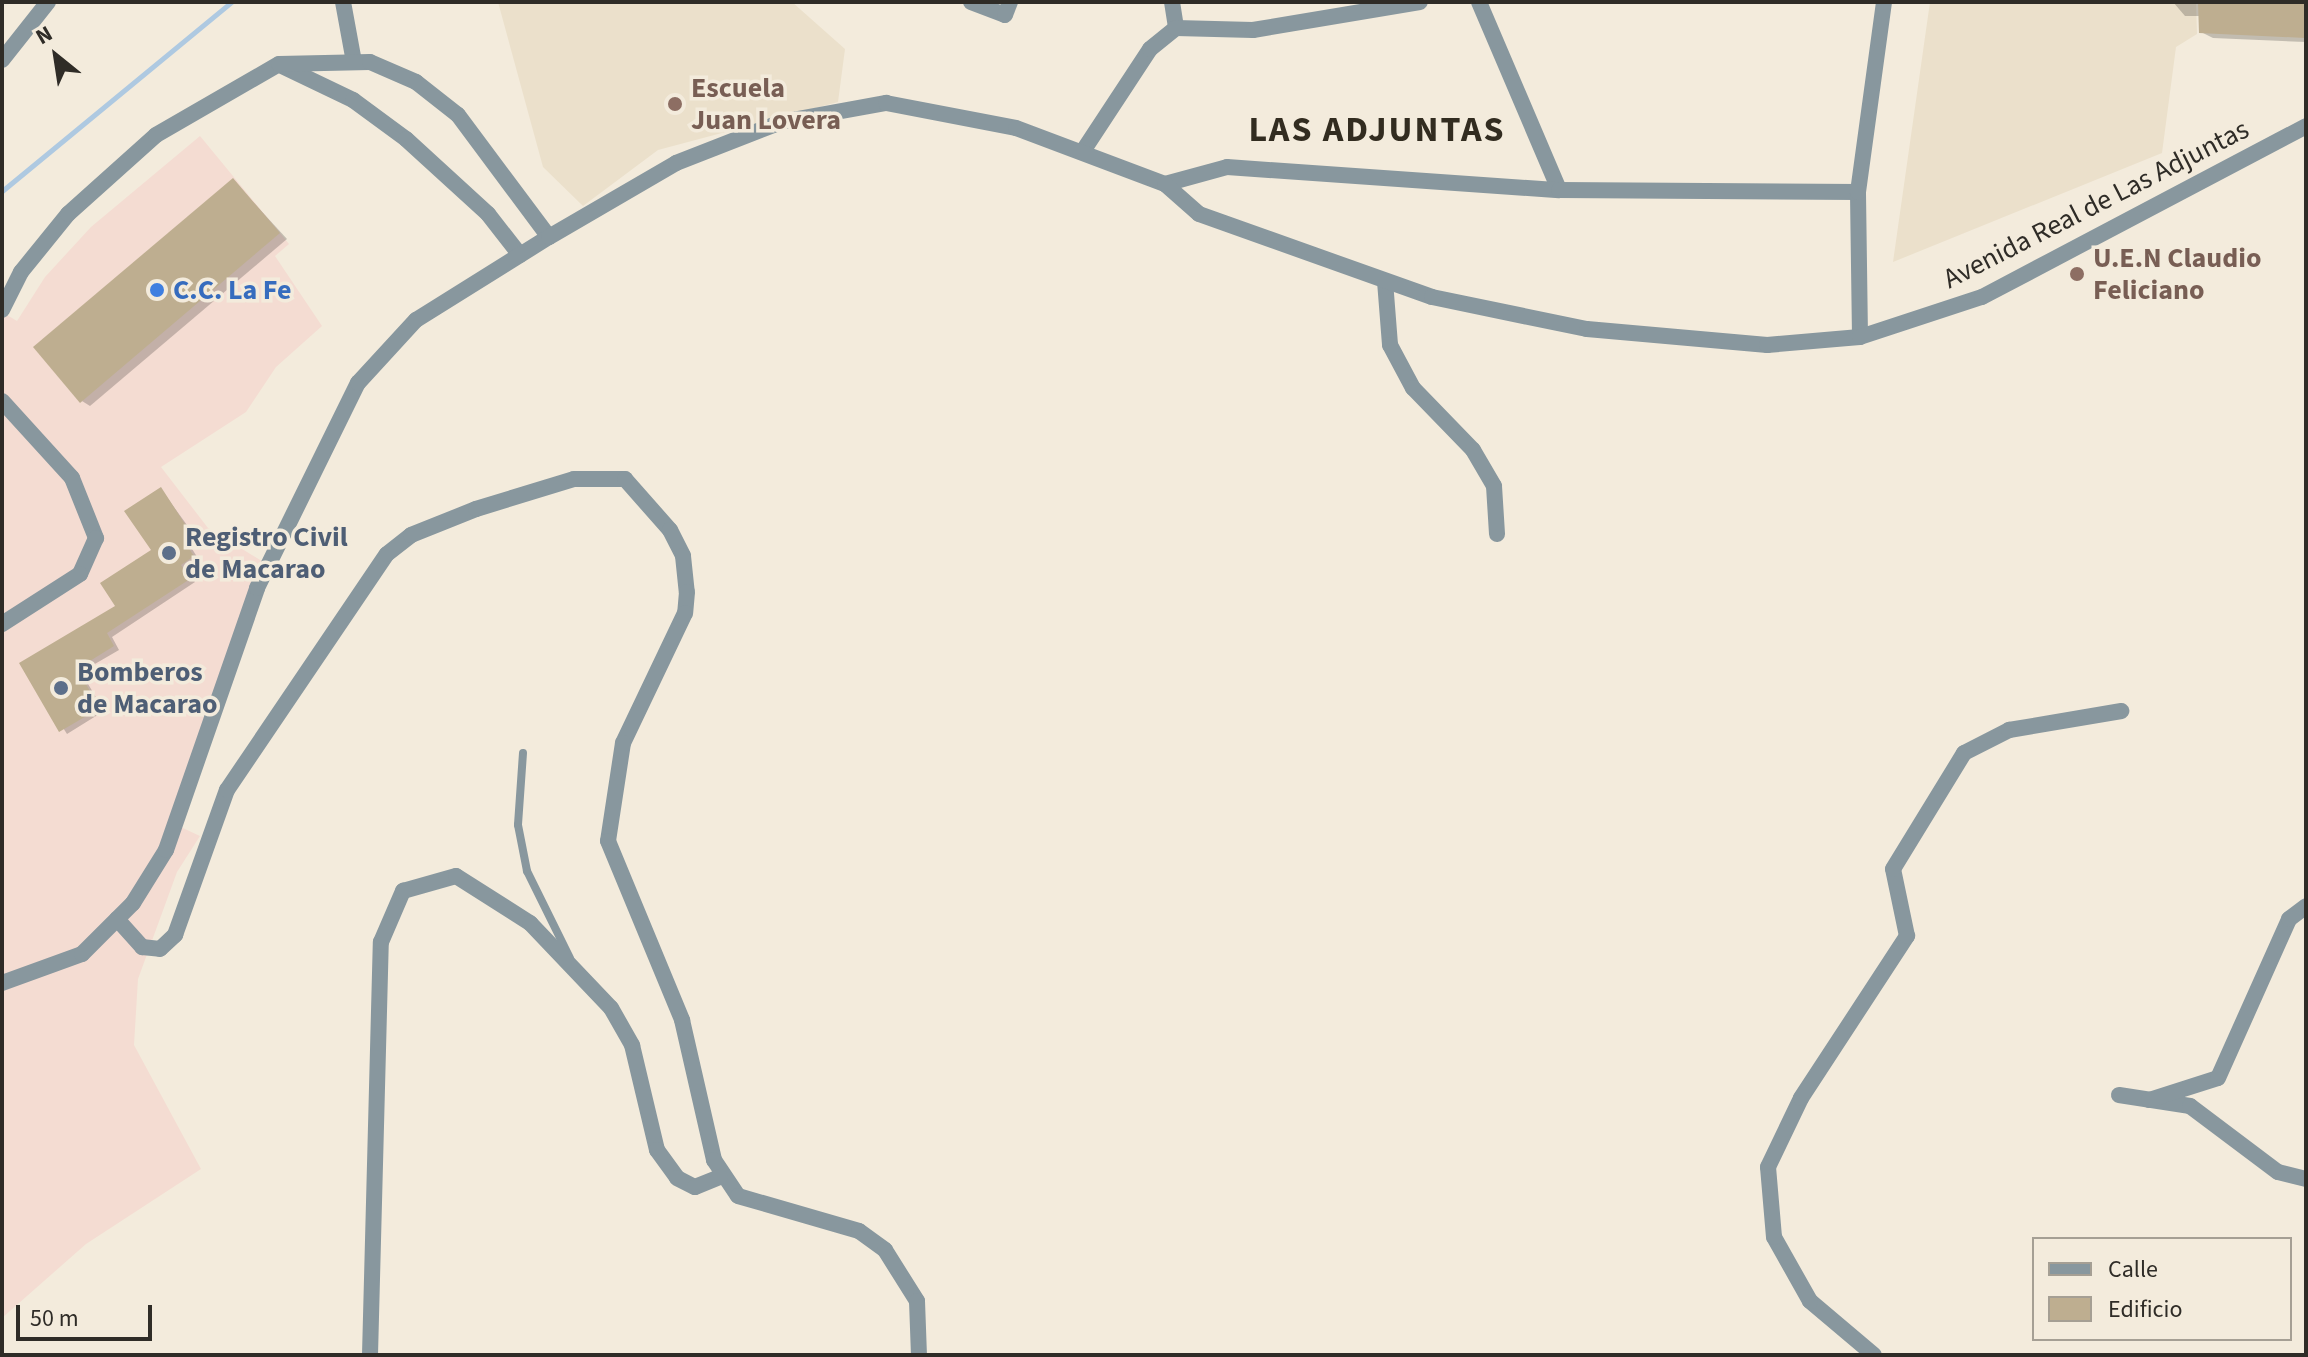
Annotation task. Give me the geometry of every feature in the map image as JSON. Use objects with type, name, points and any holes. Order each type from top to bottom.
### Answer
[{"type":"street","points":[[2,60],[48,2]]},
{"type":"street","points":[[343,2],[354,62]]},
{"type":"street","points":[[971,2],[1005,15],[1010,2]]},
{"type":"street","points":[[1172,2],[1176,28]]},
{"type":"street","points":[[1083,151],[1150,49],[1176,28],[1267,28],[1420,2]]},
{"type":"street","points":[[1479,2],[1559,190]]},
{"type":"street","points":[[1860,337],[1858,192],[1884,2]]},
{"type":"street","points":[[2,310],[21,272],[68,214],[156,135],[279,64],[354,62],[416,82],[458,115],[549,237]]},
{"type":"street","points":[[279,64],[353,100],[406,139],[488,214],[520,255]]},
{"type":"street","name":"Avenida Real de Las Adjuntas","points":[[2,983],[82,954],[117,919],[166,850],[257,588],[358,383],[416,320],[549,237],[676,163],[781,122],[886,103],[1016,128],[1165,184],[1199,214],[1385,281],[1587,329],[1767,345],[1860,337],[1982,297],[2306,126]]},
{"type":"street","points":[[1165,184],[1227,167],[1559,190],[1858,192]]},
{"type":"street","points":[[1385,281],[1390,345],[1413,388],[1473,450],[1494,486],[1497,534]]},
{"type":"street","points":[[2,401],[72,478],[96,538],[80,574],[2,624]]},
{"type":"street","points":[[117,919],[142,947],[160,949],[175,935],[193,892],[227,790],[387,554],[411,535],[476,509],[574,479],[625,479],[670,530],[683,556],[687,592],[685,613],[623,743],[608,841],[682,1020],[720,1177],[761,1206],[859,1231],[885,1250],[917,1301],[919,1355]]},
{"type":"street","points":[[1874,1355],[1810,1301],[1774,1237],[1768,1167],[1801,1098],[1907,936],[1893,869],[1964,753],[2009,730],[2121,711]]},
{"type":"street","points":[[370,1355],[381,942],[391,911],[403,891],[456,876],[530,923],[578,973],[632,1045],[657,1150],[670,1169],[695,1187],[720,1177]]},
{"type":"street","points":[[2149,1100],[2218,1078],[2289,919],[2306,906]]},
{"type":"street","points":[[2119,1095],[2190,1106],[2278,1172],[2306,1179]]},
{"type":"lane","points":[[523,753],[518,825],[527,871],[578,973]]},
{"type":"shaded area","name":"Escuela Juan Lovera","points":[[498,2],[792,2],[845,49],[838,102],[658,150],[583,206],[543,167]]},
{"type":"shaded area","points":[[1930,2],[2196,2],[2197,34],[2176,47],[2162,153],[1893,262]]},
{"type":"shaded area","points":[[200,136],[289,244],[275,256],[322,326],[276,367],[246,412],[161,467],[208,528],[270,566],[172,823],[200,836],[177,872],[138,979],[134,1045],[201,1169],[86,1244],[2,1318],[2,312],[17,321],[45,277],[91,227]]},
{"type":"building","points":[[2198,2],[2306,2],[2305,38],[2199,33]]},
{"type":"building","name":"C.C. La Fe","points":[[233,178],[280,233],[80,403],[33,347]]},
{"type":"building","points":[[161,487],[192,535],[184,541],[194,556],[181,565],[190,579],[107,633],[114,646],[77,669],[100,708],[59,732],[19,663],[115,606],[100,583],[151,550],[124,511]]},
{"type":"waterway","points":[[2,191],[231,2]]},
{"type":"place","name":"Escuela Juan Lovera","points":[[675,104]]},
{"type":"place","name":"U.E.N Claudio Feliciano","points":[[2077,274]]},
{"type":"place","name":"C.C. La Fe","points":[[157,290]]},
{"type":"place","name":"Registro Civil de Macarao","points":[[169,553]]},
{"type":"place","name":"Bomberos de Macarao","points":[[61,688]]},
{"type":"district","name":"LAS ADJUNTAS","points":[[1377,130]]}]
